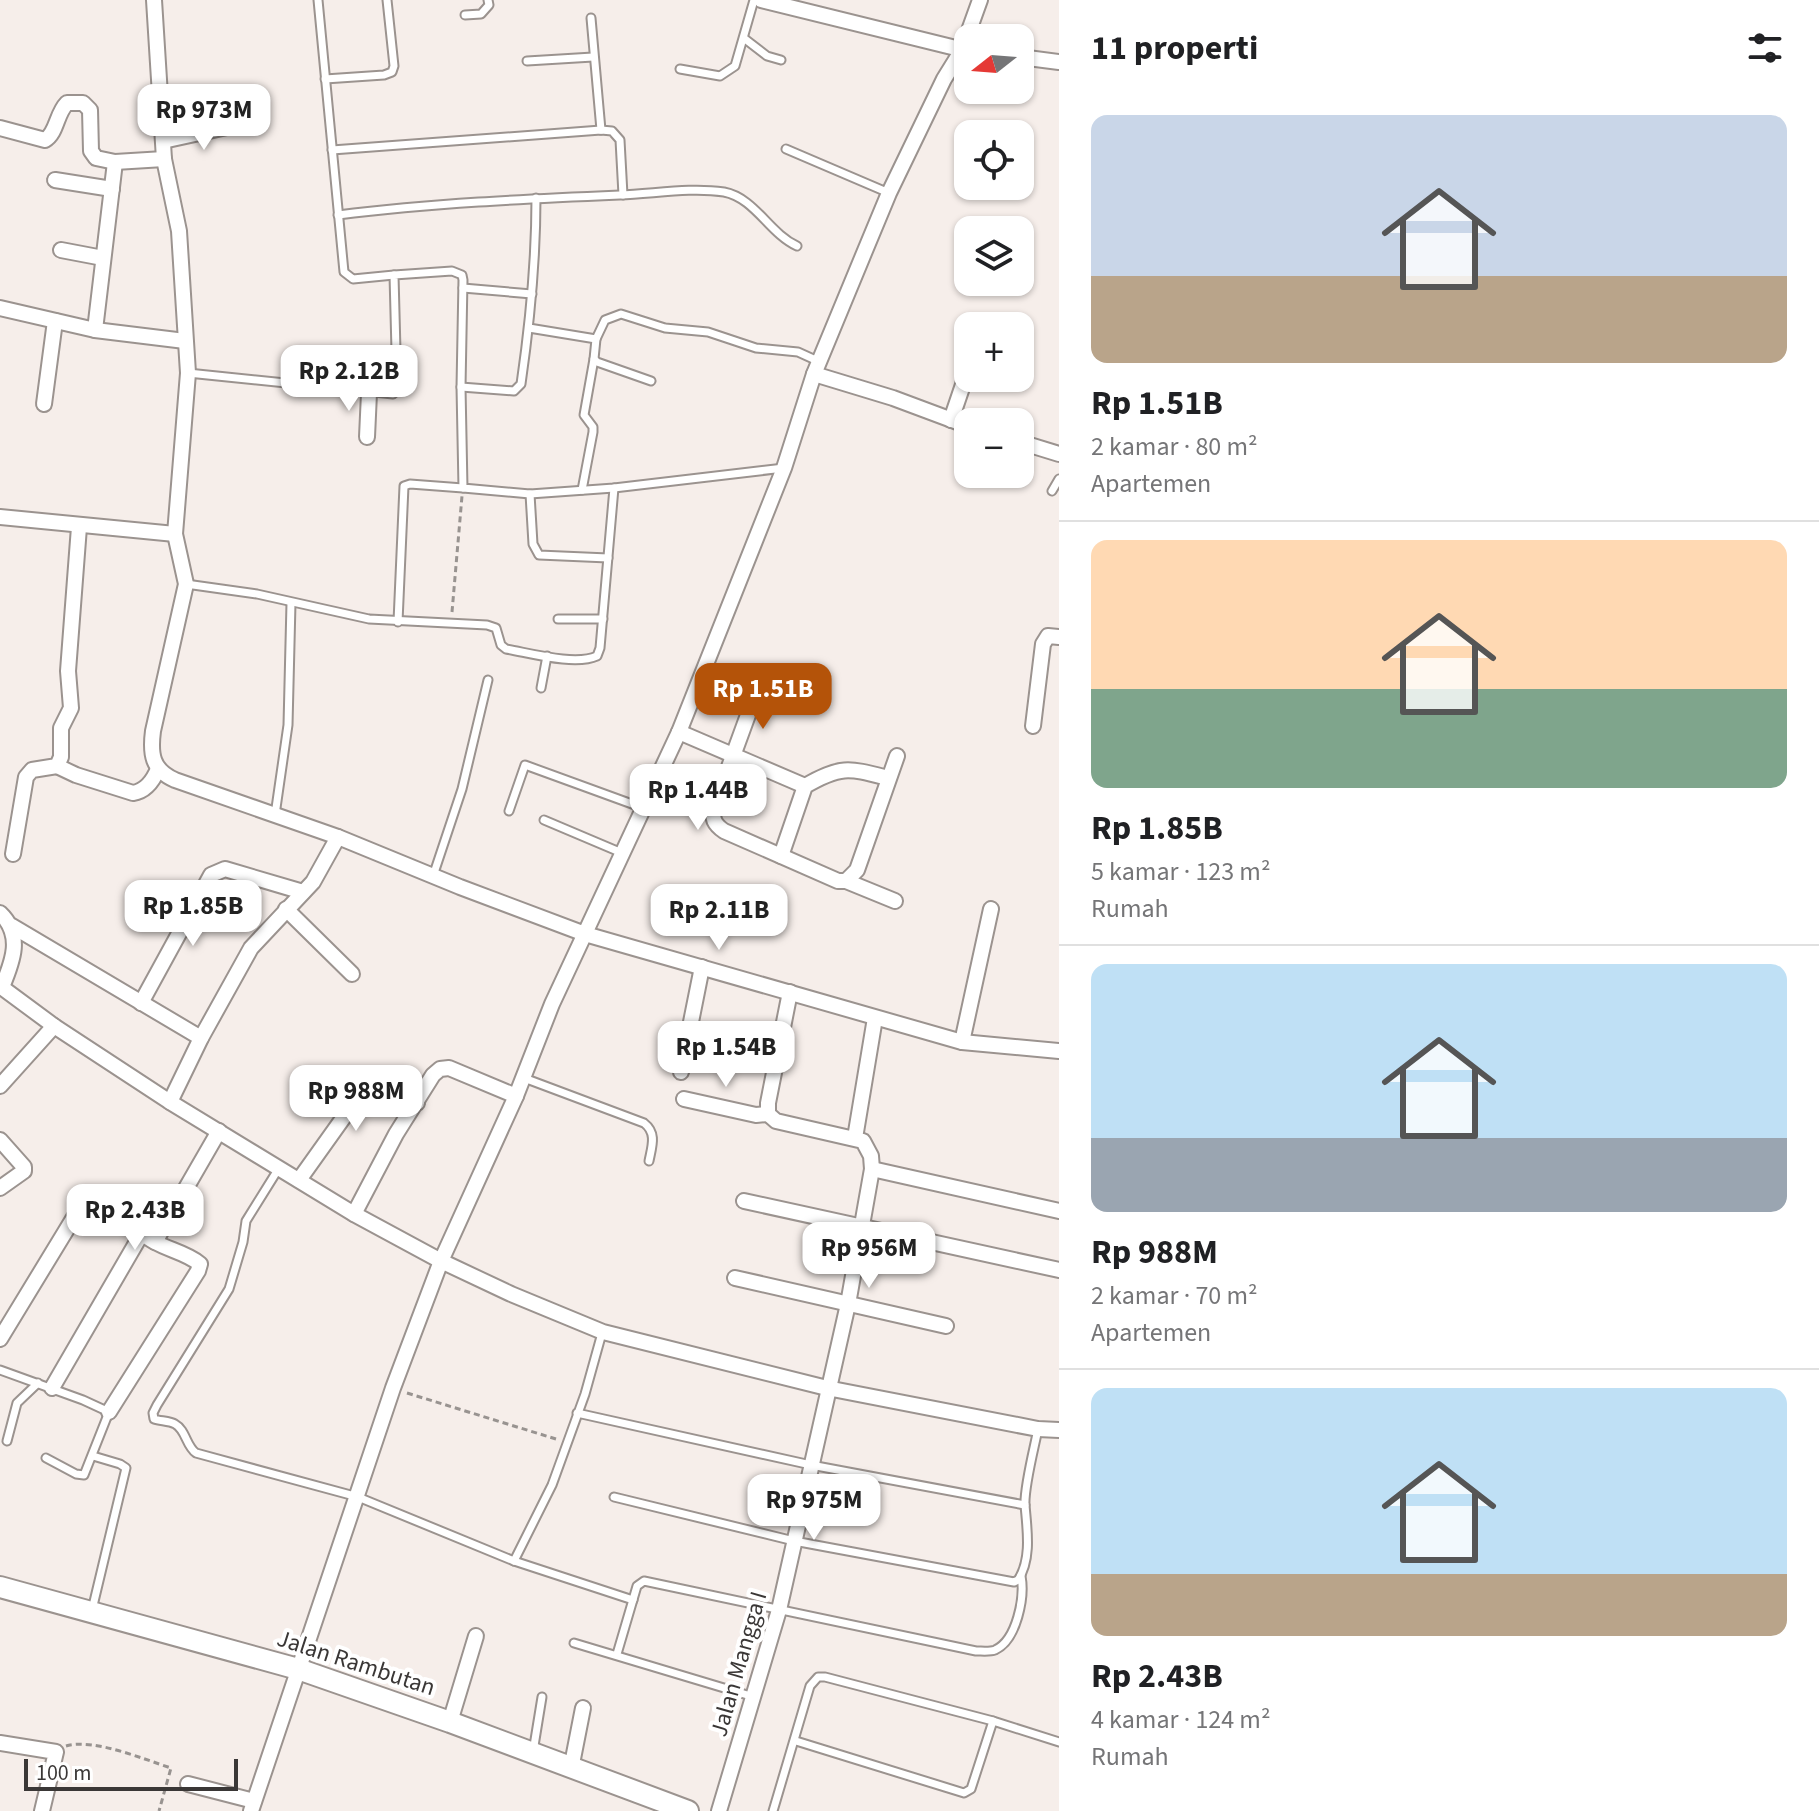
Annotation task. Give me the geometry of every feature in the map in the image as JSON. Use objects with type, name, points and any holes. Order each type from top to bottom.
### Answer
[{"type":"street","points":[[154,0],[164,159],[179,231],[188,373],[175,534],[186,584],[153,731],[151,748],[158,769],[175,780],[338,837],[585,934],[962,1042],[1059,1051]]},
{"type":"street","points":[[761,0],[800,5],[954,48]]},
{"type":"street","points":[[973,24],[980,0]]},
{"type":"street","points":[[1034,58],[1058,60]]},
{"type":"street","points":[[188,1784],[253,1806],[393,1388],[441,1261],[524,1078],[552,1004],[679,732],[784,468],[817,368],[889,193],[944,79],[954,66]]},
{"type":"street","points":[[0,128],[45,140],[52,135],[57,116],[67,103],[83,103],[90,110],[94,155],[115,162],[164,159]]},
{"type":"street","points":[[163,141],[236,125]]},
{"type":"street","points":[[95,330],[115,162]]},
{"type":"street","points":[[55,180],[112,189]]},
{"type":"street","points":[[61,250],[103,258]]},
{"type":"street","points":[[0,308],[95,330],[185,341]]},
{"type":"street","points":[[44,404],[55,321]]},
{"type":"street","points":[[817,368],[954,421]]},
{"type":"street","points":[[951,420],[961,392]]},
{"type":"street","points":[[367,437],[369,393]]},
{"type":"street","points":[[1034,446],[1059,454]]},
{"type":"street","points":[[0,517],[175,534]]},
{"type":"street","points":[[57,766],[61,757],[61,728],[72,702],[68,671],[79,527]]},
{"type":"street","points":[[1033,726],[1043,644],[1048,636],[1059,637]]},
{"type":"street","points":[[756,693],[714,808],[716,826],[838,881],[846,881],[895,901]]},
{"type":"street","points":[[679,732],[805,786]]},
{"type":"street","points":[[846,881],[857,870],[897,756]]},
{"type":"street","points":[[13,854],[26,777],[32,770],[57,766],[133,793],[147,787],[158,769]]},
{"type":"street","points":[[781,856],[805,786],[829,773],[850,769],[888,778]]},
{"type":"street","points":[[170,1102],[251,948],[313,882],[338,837]]},
{"type":"street","points":[[141,1003],[211,875],[225,869],[303,892]]},
{"type":"street","points":[[286,909],[352,974]]},
{"type":"street","points":[[962,1042],[991,909]]},
{"type":"street","points":[[0,913],[12,926],[201,1038]]},
{"type":"street","points":[[12,926],[14,956],[1,986],[54,1026],[170,1102],[354,1214],[441,1261],[603,1332],[827,1388],[1038,1429],[1059,1430]]},
{"type":"street","points":[[681,1072],[702,967]]},
{"type":"street","points":[[768,1114],[790,992]]},
{"type":"street","points":[[855,1138],[875,1018]]},
{"type":"street","points":[[4,1076],[54,1026]]},
{"type":"street","points":[[354,1214],[396,1134],[433,1075],[443,1068],[516,1096]]},
{"type":"street","points":[[299,1180],[366,1086],[374,1081],[417,1103]]},
{"type":"street","points":[[684,1099],[756,1115],[768,1114],[776,1121],[855,1138],[863,1141],[869,1149],[872,1169],[1059,1211]]},
{"type":"street","points":[[155,1242],[219,1131]]},
{"type":"street","points":[[0,1140],[24,1167],[24,1171],[0,1188]]},
{"type":"street","name":"Jalan Mangga I","points":[[719,1811],[779,1610],[848,1304],[872,1169]]},
{"type":"street","points":[[0,1339],[84,1201],[96,1204],[155,1242],[194,1259],[200,1266],[109,1412]]},
{"type":"street","points":[[744,1201],[1059,1270]]},
{"type":"street","points":[[45,1385],[142,1233]]},
{"type":"street","points":[[735,1278],[946,1326]]},
{"type":"street","name":"Jalan Rambutan","points":[[0,1587],[298,1669],[688,1811]]},
{"type":"street","points":[[450,1722],[476,1636]]},
{"type":"street","points":[[571,1769],[583,1708]]},
{"type":"street","points":[[0,1743],[56,1752],[42,1811]]},
{"type":"lane","points":[[318,0],[344,272],[348,277],[458,272],[462,275],[463,488]]},
{"type":"lane","points":[[325,79],[392,72],[394,66],[387,0]]},
{"type":"lane","points":[[465,15],[481,14],[489,5],[488,0]]},
{"type":"lane","points":[[680,69],[720,76],[735,66],[754,0]]},
{"type":"lane","points":[[591,18],[601,130]]},
{"type":"lane","points":[[745,39],[767,56],[781,60]]},
{"type":"lane","points":[[527,61],[593,57]]},
{"type":"lane","points":[[332,150],[612,131],[619,136],[623,195]]},
{"type":"lane","points":[[786,149],[889,193]]},
{"type":"lane","points":[[338,215],[403,206],[536,198],[725,192],[747,203],[786,241],[797,246]]},
{"type":"lane","points":[[461,387],[518,389],[521,384],[536,249],[536,198]]},
{"type":"lane","points":[[188,373],[390,395],[396,391],[394,275]]},
{"type":"lane","points":[[463,288],[532,294]]},
{"type":"lane","points":[[582,490],[593,432],[584,415],[596,339],[605,320],[621,314],[665,328],[708,332],[756,348],[798,352],[817,368]]},
{"type":"lane","points":[[529,328],[596,339]]},
{"type":"lane","points":[[594,359],[600,364],[651,381]]},
{"type":"lane","points":[[398,622],[404,486],[530,494],[614,488],[784,468]]},
{"type":"lane","points":[[1052,491],[1059,479]]},
{"type":"lane","points":[[186,584],[225,588],[369,619],[494,627],[503,647],[547,656],[585,660],[595,658],[600,648],[614,488]]},
{"type":"lane","points":[[530,494],[533,544],[539,555],[608,558]]},
{"type":"lane","points":[[275,815],[288,725],[291,603]]},
{"type":"lane","points":[[558,619],[603,619]]},
{"type":"lane","points":[[541,688],[547,656]]},
{"type":"lane","points":[[433,876],[462,789],[488,680]]},
{"type":"lane","points":[[509,811],[525,765],[643,808]]},
{"type":"lane","points":[[544,820],[622,853]]},
{"type":"lane","points":[[524,1078],[644,1123],[650,1127],[654,1137],[649,1161]]},
{"type":"lane","points":[[279,1168],[246,1221],[229,1289],[157,1405],[153,1417],[175,1424],[182,1430],[190,1449],[196,1453],[358,1497],[514,1561],[633,1600]]},
{"type":"lane","points":[[514,1561],[552,1485],[603,1332]]},
{"type":"lane","points":[[0,1370],[109,1412],[86,1473],[80,1476],[46,1458]]},
{"type":"lane","points":[[7,1441],[17,1403],[45,1385]]},
{"type":"lane","points":[[577,1413],[811,1465],[1025,1505]]},
{"type":"lane","points":[[617,1654],[639,1583],[652,1582],[976,1651],[992,1651],[1003,1643],[1022,1607],[1024,1590],[1021,1576],[1028,1536],[1025,1505],[1038,1429]]},
{"type":"lane","points":[[92,1612],[126,1468],[93,1456]]},
{"type":"lane","points":[[614,1497],[794,1541],[1008,1582],[1021,1576]]},
{"type":"lane","points":[[574,1643],[754,1697]]},
{"type":"lane","points":[[773,1811],[810,1686],[818,1677],[993,1721],[1059,1742]]},
{"type":"lane","points":[[533,1754],[542,1697]]},
{"type":"lane","points":[[796,1741],[964,1793],[971,1789],[993,1721]]},
{"type":"path","points":[[451,624],[463,488]]},
{"type":"path","points":[[393,1388],[567,1443]]},
{"type":"path","points":[[56,1752],[78,1743],[171,1768],[159,1811]]}]
